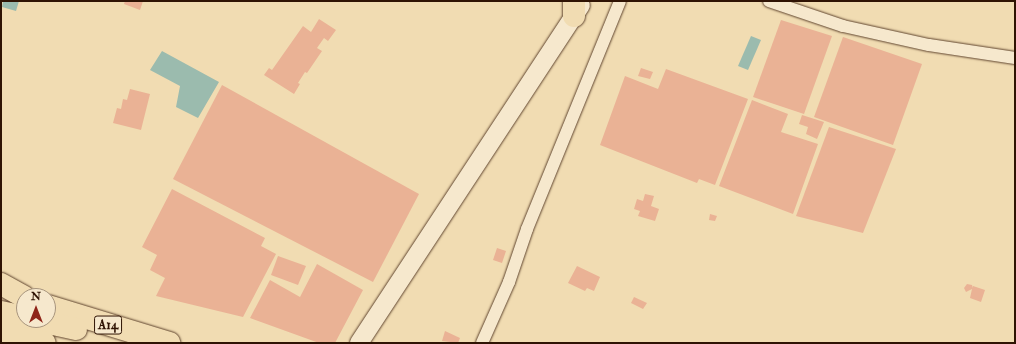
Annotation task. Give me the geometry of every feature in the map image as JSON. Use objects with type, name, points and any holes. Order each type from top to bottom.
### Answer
[{"type":"highway","points":[[1,284],[16,292]]},
{"type":"highway","name":"A14","points":[[56,308],[168,343]]},
{"type":"highway","points":[[1,312],[16,315]]},
{"type":"highway","name":"A14","points":[[56,325],[136,343]]},
{"type":"highway","points":[[1,332],[45,343]]},
{"type":"main road","points":[[358,343],[578,6]]},
{"type":"street","points":[[482,343],[509,282],[527,229],[620,1]]},
{"type":"street","points":[[769,1],[850,27],[929,45],[1015,58]]},
{"type":"shaded area","points":[[3,1],[19,1],[16,11],[2,7]]},
{"type":"shaded area","points":[[751,36],[761,40],[748,70],[738,66]]},
{"type":"shaded area","points":[[162,51],[219,82],[198,118],[176,107],[180,86],[150,70]]},
{"type":"building","points":[[125,1],[143,1],[140,10],[124,4]]},
{"type":"building","points":[[319,19],[336,30],[328,41],[324,38],[317,48],[322,51],[307,73],[305,72],[298,83],[300,84],[294,94],[264,75],[269,68],[272,70],[303,26],[311,32]]},
{"type":"building","points":[[781,20],[832,36],[804,114],[753,97]]},
{"type":"building","points":[[843,37],[922,64],[893,145],[814,117]]},
{"type":"building","points":[[641,68],[653,72],[650,79],[638,76]]},
{"type":"building","points":[[666,69],[748,99],[715,185],[699,179],[697,183],[600,145],[625,76],[658,89]]},
{"type":"building","points":[[222,85],[419,194],[373,282],[173,179]]},
{"type":"building","points":[[130,89],[150,94],[141,130],[113,123],[117,108],[121,109],[123,99],[127,100]]},
{"type":"building","points":[[752,100],[788,114],[781,132],[818,144],[793,214],[719,186]]},
{"type":"building","points":[[802,115],[824,122],[817,139],[806,134],[808,127],[799,124]]},
{"type":"building","points":[[829,127],[896,149],[863,233],[796,216]]},
{"type":"building","points":[[172,189],[265,238],[261,246],[276,254],[243,317],[156,296],[165,278],[150,270],[157,255],[142,247]]},
{"type":"building","points":[[645,194],[654,196],[651,206],[659,209],[655,221],[638,216],[640,211],[634,209],[637,199],[643,201]]},
{"type":"building","points":[[710,214],[717,216],[715,221],[709,220]]},
{"type":"building","points":[[497,248],[506,251],[502,263],[493,260]]},
{"type":"building","points":[[278,256],[306,266],[298,285],[271,275]]},
{"type":"building","points":[[317,264],[363,290],[335,343],[319,343],[250,318],[270,280],[300,297]]},
{"type":"building","points":[[577,266],[600,277],[594,291],[587,288],[585,291],[568,283]]},
{"type":"building","points":[[967,284],[972,285],[973,288],[973,286],[985,290],[981,302],[970,298],[972,289],[966,292],[964,288]]},
{"type":"building","points":[[634,297],[647,303],[643,309],[631,303]]},
{"type":"building","points":[[445,331],[460,338],[458,343],[442,341]]}]
